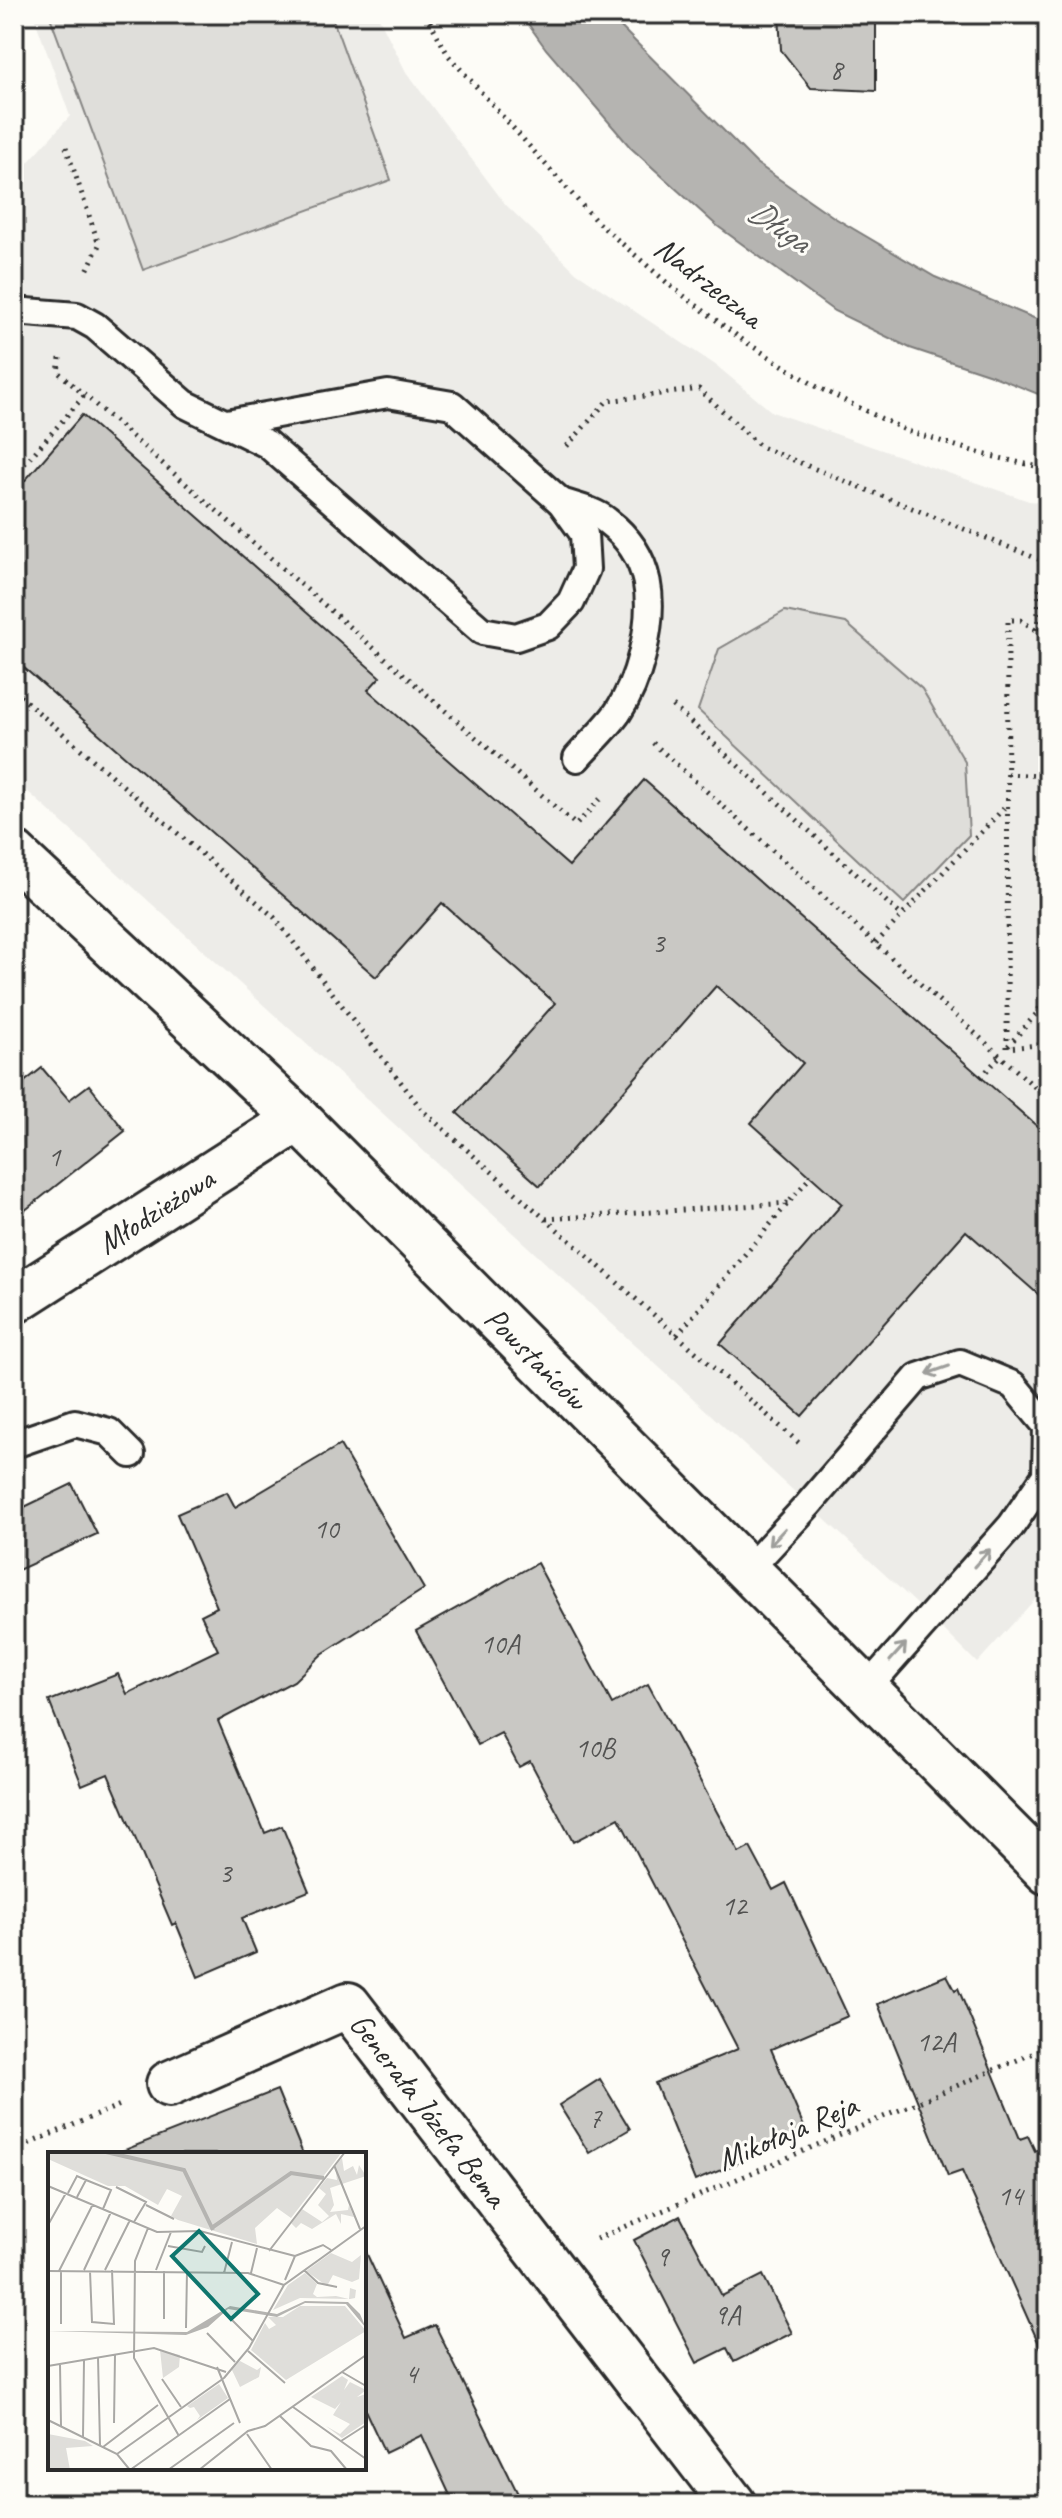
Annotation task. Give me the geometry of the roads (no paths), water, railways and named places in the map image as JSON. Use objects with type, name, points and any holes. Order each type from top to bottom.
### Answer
[{"type":"street","name":"Powstańców","points":[[14,854],[298,1119],[1048,1872]]},
{"type":"street","name":"Młodzieżowa","points":[[14,1301],[298,1119]]},
{"type":"street","name":"Generała Józefa Bema","points":[[169,2084],[348,2005],[733,2504]]},
{"type":"lane","points":[[14,311],[77,316],[95,326],[185,404],[267,444],[482,631],[516,637],[548,626],[571,602],[586,569],[584,534],[561,502],[452,405],[388,394],[227,423]]},
{"type":"lane","points":[[561,502],[604,518],[623,534],[639,557],[649,589],[650,617],[637,673],[618,713],[577,758]]},
{"type":"lane","points":[[747,1571],[918,1377],[960,1363],[1013,1385],[1047,1426],[1046,1475],[1011,1526],[866,1689]]},
{"type":"lane","points":[[14,1444],[75,1423],[109,1432],[131,1454]]},
{"type":"water","name":"Długa","points":[[521,14],[608,14],[756,163],[835,218],[935,277],[1048,324],[1048,398],[910,348],[834,311],[716,225],[631,148],[546,49]]}]
